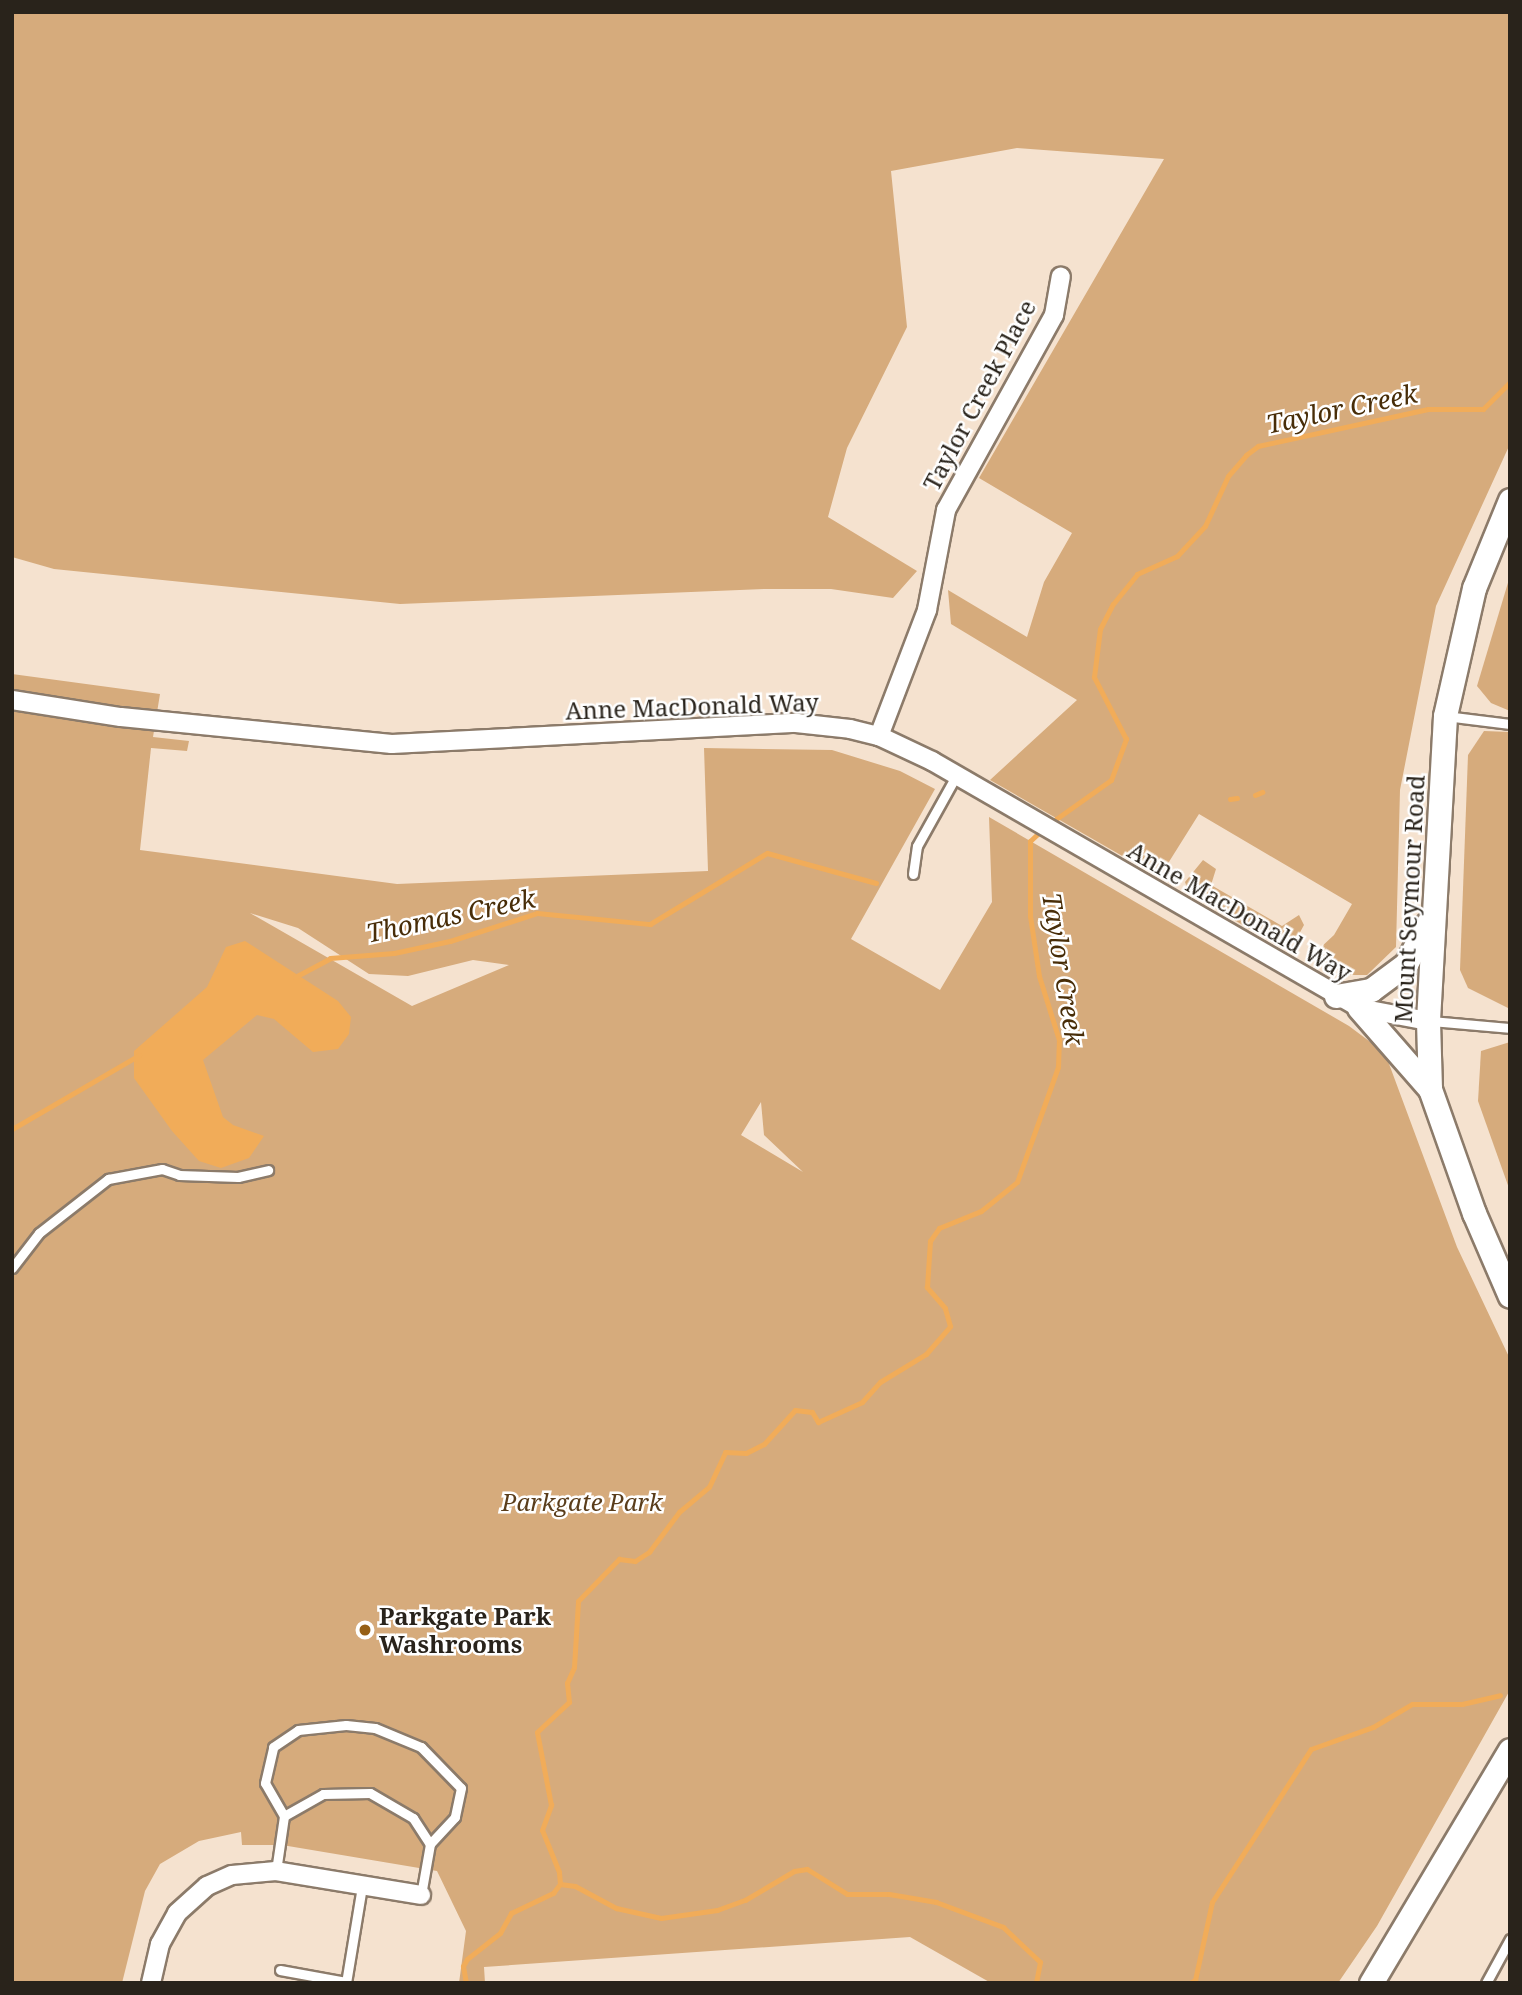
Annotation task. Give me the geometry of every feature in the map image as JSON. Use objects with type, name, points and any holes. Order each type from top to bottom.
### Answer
[{"type":"street","name":"Taylor Creek Place","points":[[879,736],[927,610],[946,510],[1054,315],[1061,277]]},
{"type":"street","name":"Mount Seymour Road","points":[[1510,500],[1474,589],[1445,716],[1431,914],[1428,1021],[1430,1089],[1474,1213],[1510,1296]]},
{"type":"street","name":"Anne MacDonald Way","points":[[12,701],[121,717],[392,744],[796,723],[879,736],[1014,807],[1359,1008],[1428,1021]]},
{"type":"street","points":[[1336,996],[1371,990],[1405,964],[1431,914]]},
{"type":"street","points":[[1359,1008],[1430,1089]]},
{"type":"street","points":[[1377,1977],[1510,1750]]},
{"type":"street","points":[[151,1983],[166,1930],[188,1901],[232,1875],[276,1871],[421,1895]]},
{"type":"lane","points":[[1445,716],[1510,724]]},
{"type":"lane","points":[[914,874],[916,846],[957,776]]},
{"type":"lane","points":[[1428,1021],[1510,1028]]},
{"type":"lane","points":[[12,1268],[39,1233],[108,1179],[162,1169],[178,1175],[238,1177],[268,1170]]},
{"type":"lane","points":[[276,1871],[284,1816],[265,1783],[268,1759],[283,1737],[326,1726],[375,1728],[421,1747],[461,1788],[456,1817],[430,1844],[421,1895]]},
{"type":"lane","points":[[284,1816],[323,1794],[370,1793],[413,1818],[430,1844]]},
{"type":"lane","points":[[280,1970],[346,1982],[362,1886]]},
{"type":"lane","points":[[1486,1983],[1510,1939]]},
{"type":"green space","points":[[12,12],[1510,12],[1510,444],[1436,606],[1400,790],[1396,947],[1367,975],[1346,975],[1321,961],[1319,949],[1334,935],[1352,904],[1199,814],[1167,865],[1152,873],[990,780],[1077,700],[951,624],[948,590],[1027,637],[1044,582],[1072,533],[979,478],[1164,159],[1017,148],[891,171],[907,327],[847,448],[828,517],[917,571],[893,598],[831,589],[764,589],[400,604],[54,569],[12,557]]},
{"type":"green space","points":[[1510,576],[1510,711],[1491,703],[1477,686]]},
{"type":"green space","name":"Parkgate Park","points":[[12,674],[160,694],[153,737],[189,741],[187,751],[151,748],[140,850],[397,884],[708,871],[704,748],[832,750],[900,771],[935,789],[851,939],[940,990],[992,902],[989,817],[1349,1026],[1385,1053],[1457,1247],[1510,1359],[1510,1690],[1377,1926],[1338,1983],[991,1983],[910,1937],[484,1967],[485,1983],[459,1983],[466,1931],[437,1871],[282,1845],[242,1845],[241,1832],[199,1841],[160,1864],[145,1891],[122,1983],[12,1983]],"holes":[[[250,913],[298,928],[369,974],[408,976],[473,960],[509,965],[412,1006]],[[761,1102],[764,1135],[803,1172],[741,1135]]]},
{"type":"green space","points":[[1484,731],[1510,732],[1510,1009],[1468,988],[1460,970],[1468,755]]},
{"type":"green space","points":[[1203,860],[1216,869],[1211,885],[1282,926],[1299,915],[1304,925],[1298,936],[1281,948],[1189,893],[1185,882]]},
{"type":"green space","points":[[1510,1042],[1510,1191],[1478,1101],[1481,1051]]},
{"type":"shaded area","points":[[245,941],[338,1001],[351,1017],[349,1034],[338,1049],[313,1052],[274,1019],[257,1015],[203,1060],[223,1117],[233,1125],[264,1136],[249,1158],[221,1168],[199,1161],[172,1131],[134,1078],[134,1051],[207,987],[226,947]]},
{"type":"waterway","name":"Taylor Creek","points":[[1049,824],[1111,780],[1126,739],[1094,677],[1100,629],[1113,604],[1137,574],[1177,556],[1205,526],[1228,476],[1246,455],[1258,446],[1428,409],[1483,409],[1510,382]]},
{"type":"waterway","points":[[1255,795],[1262,792]]},
{"type":"waterway","points":[[1230,799],[1237,798]]},
{"type":"waterway","name":"Taylor Creek","points":[[466,1983],[463,1966],[467,1959],[500,1933],[511,1913],[553,1893],[560,1884],[559,1872],[542,1830],[551,1805],[537,1732],[569,1702],[567,1683],[574,1667],[578,1601],[619,1559],[635,1561],[649,1552],[679,1512],[709,1487],[725,1452],[746,1453],[764,1444],[795,1410],[812,1412],[818,1422],[862,1402],[880,1382],[926,1354],[950,1326],[945,1308],[927,1287],[930,1241],[939,1228],[981,1211],[1017,1182],[1058,1067],[1059,1040],[1039,976],[1030,916],[1030,841],[1042,830]]},
{"type":"waterway","name":"Thomas Creek","points":[[295,977],[330,958],[394,953],[450,941],[537,913],[650,924],[767,853],[876,883]]},
{"type":"waterway","name":"Thomas Creek","points":[[12,1129],[139,1055]]},
{"type":"waterway","points":[[1190,1983],[1195,1980],[1212,1902],[1311,1749],[1373,1727],[1412,1704],[1462,1704],[1500,1695]]},
{"type":"waterway","points":[[560,1884],[575,1886],[616,1908],[661,1918],[717,1910],[745,1900],[794,1871],[807,1869],[847,1894],[889,1894],[936,1902],[1003,1927],[1040,1962],[1036,1983]]},
{"type":"place","name":"Parkgate Park Washrooms","points":[[365,1630]]}]
